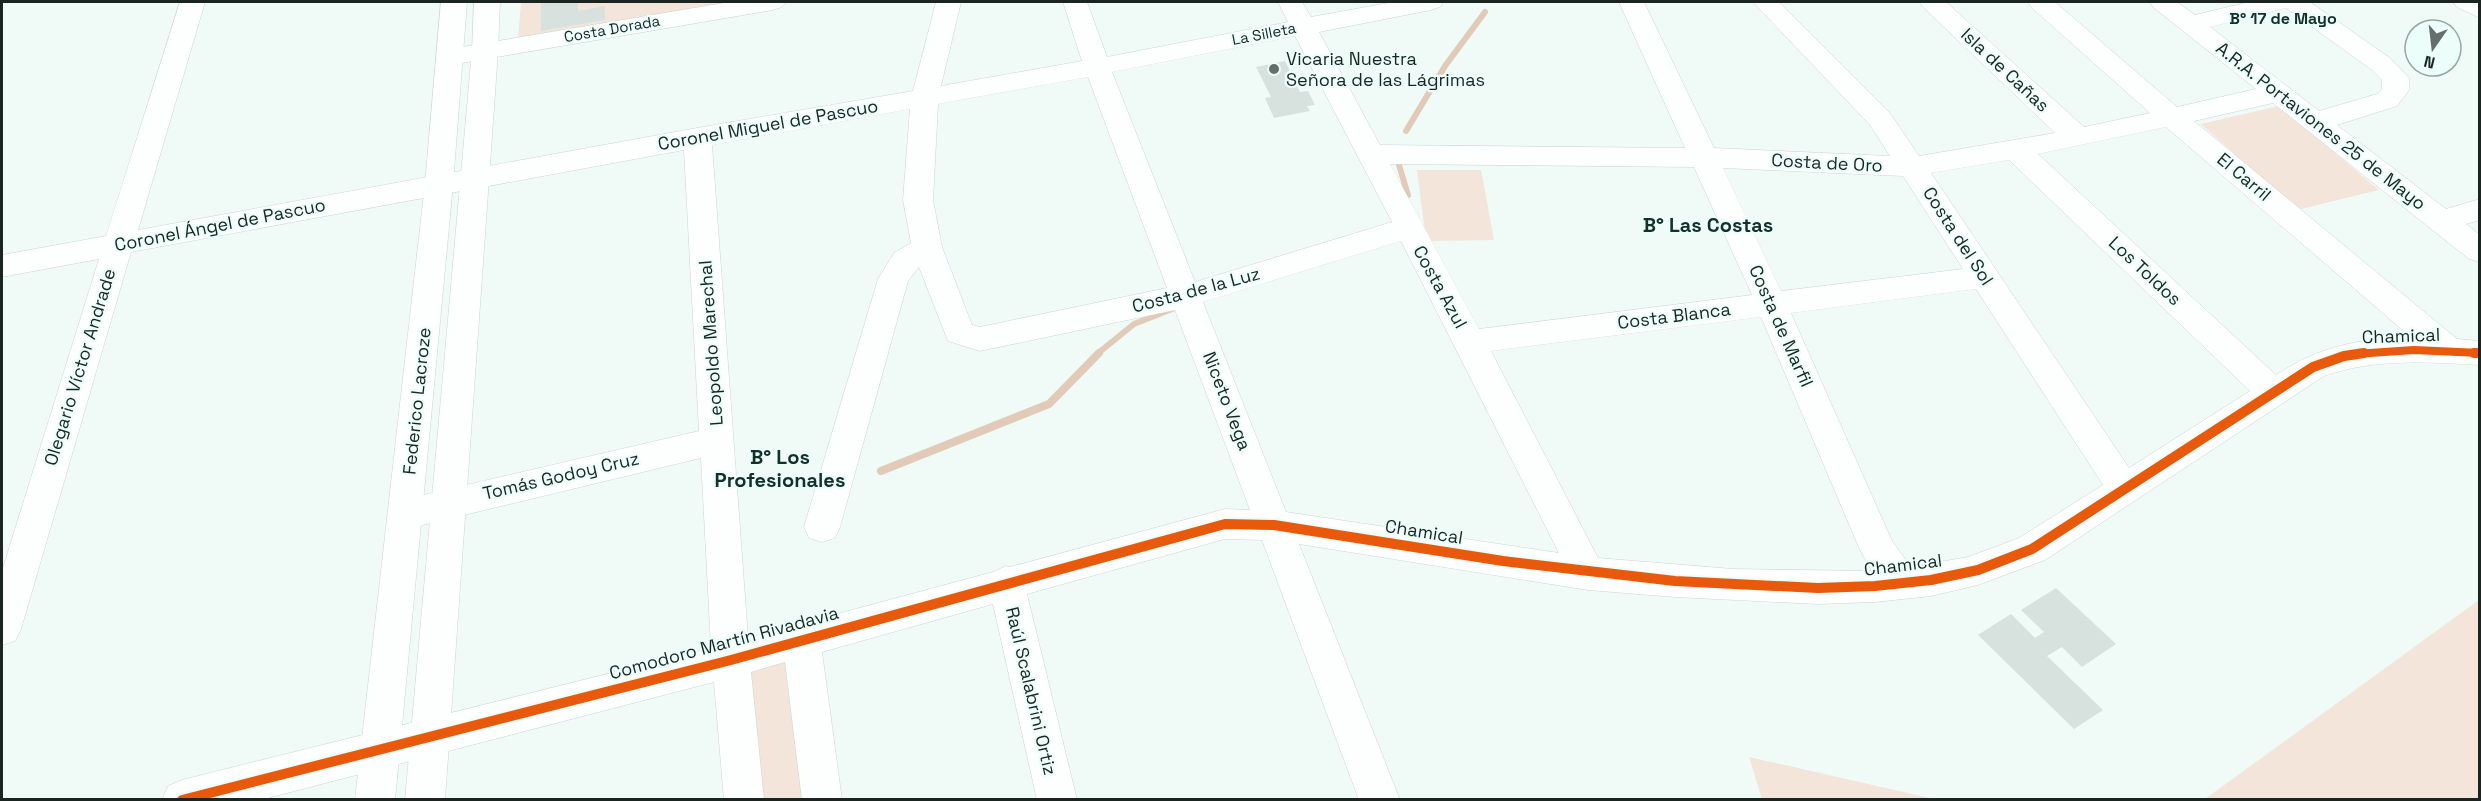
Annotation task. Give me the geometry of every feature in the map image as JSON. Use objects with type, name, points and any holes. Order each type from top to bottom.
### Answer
[{"type":"street","name":"Olegario Víctor Andrade","points":[[2,629],[116,244],[192,2]]},
{"type":"street","name":"Federico Lacroze","points":[[375,800],[439,184],[454,2]]},
{"type":"street","name":"Federico Lacroze","points":[[424,800],[485,51],[487,2]]},
{"type":"street","name":"Costa Dorada","points":[[450,57],[773,2]]},
{"type":"street","points":[[822,527],[893,279],[905,261],[927,247],[918,200],[925,97],[948,2]]},
{"type":"street","name":"Niceto Vega","points":[[1075,2],[1097,67],[1380,800]]},
{"type":"street","name":"La Silleta","points":[[1097,67],[1297,14],[1431,2]]},
{"type":"street","name":"Costa de Marfil","points":[[1632,2],[1772,303],[1878,550],[1902,584]]},
{"type":"street","name":"Costa del Sol","points":[[1765,2],[1880,119],[2125,490]]},
{"type":"street","name":"Isla de Cañas","points":[[1932,2],[2078,138]]},
{"type":"street","name":"El Carril","points":[[2040,2],[2173,118],[2464,352]]},
{"type":"street","name":"A.R.A. Portaviones 25 de Mayo","points":[[2162,2],[2480,251]]},
{"type":"street","points":[[2191,24],[2278,2]]},
{"type":"street","points":[[2294,2],[2381,64],[2396,78],[2395,90],[2387,100],[2314,122]]},
{"type":"street","points":[[2466,2],[2480,10]]},
{"type":"street","name":"Costa Azul","points":[[1297,14],[1470,342],[1588,574]]},
{"type":"street","name":"Coronel Miguel de Pascuo","points":[[439,184],[1097,67]]},
{"type":"street","name":"Costa de Oro","points":[[1369,154],[1704,158],[1912,167],[2078,138],[2278,93]]},
{"type":"street","name":"Leopoldo Marechal","points":[[697,138],[731,660],[744,800]]},
{"type":"street","name":"Los Toldos","points":[[2015,149],[2274,393]]},
{"type":"street","name":"Coronel Ángel de Pascuo","points":[[2,266],[439,184]]},
{"type":"street","points":[[2441,221],[2480,209]]},
{"type":"street","name":"Costa de la Luz","points":[[927,247],[958,333],[980,339],[1186,296],[1408,228]]},
{"type":"street","name":"Costa Blanca","points":[[1470,342],[1985,277]]},
{"type":"street","name":"Chamical","points":[[1274,525],[1588,574],[1676,582],[1834,590],[1902,584],[1959,575],[2023,553],[2125,490],[2313,367],[2347,356],[2377,351],[2464,352]]},
{"type":"street","name":"Tomás Godoy Cruz","points":[[406,514],[717,440]]},
{"type":"street","name":"Comodoro Martín Rivadavia","points":[[182,800],[731,660],[1006,582],[1225,524],[1274,525]]},
{"type":"street","name":"Raúl Scalabrini Ortiz","points":[[1006,582],[1057,800]]},
{"type":"street","points":[[801,639],[822,800]]},
{"type":"shaded area","points":[[521,2],[741,2],[518,39]]},
{"type":"shaded area","points":[[2279,106],[2379,190],[2297,210],[2201,124]]},
{"type":"shaded area","points":[[1417,170],[1481,170],[1494,240],[1426,241]]},
{"type":"shaded area","points":[[2479,600],[2479,799],[2205,799]]},
{"type":"shaded area","points":[[797,645],[809,799],[748,799],[735,661]]},
{"type":"shaded area","points":[[1749,757],[1934,799],[1762,799]]},
{"type":"building","points":[[541,2],[578,2],[578,11],[605,6],[605,20],[541,31]]},
{"type":"building","points":[[1285,61],[1300,92],[1308,91],[1315,105],[1307,106],[1310,111],[1274,118],[1265,98],[1271,97],[1256,67]]},
{"type":"building","points":[[2056,588],[2116,644],[2082,667],[2062,647],[2047,656],[2103,710],[2074,729],[1978,635],[2011,614],[2035,638],[2044,632],[2021,610]]},
{"type":"waterway","points":[[1406,131],[1445,66],[1485,12]]},
{"type":"waterway","points":[[1399,165],[1408,195]]},
{"type":"waterway","points":[[1097,354],[1134,324],[1172,309]]},
{"type":"waterway","points":[[881,471],[1049,404],[1099,353]]},
{"type":"cycle path","points":[[182,800],[731,660],[1225,524],[1274,525],[1560,569],[1675,581],[1847,588],[1903,584],[1959,575],[2032,549],[2313,367],[2365,352],[2431,350],[2480,353]]},
{"type":"place","name":"Vicaria Nuestra Señora de las Lágrimas","points":[[1274,69]]},
{"type":"district","name":"B° 17 de Mayo","points":[[2283,18]]},
{"type":"district","name":"B° Las Costas","points":[[1708,225]]},
{"type":"district","name":"B° Los Profesionales","points":[[780,468]]}]
